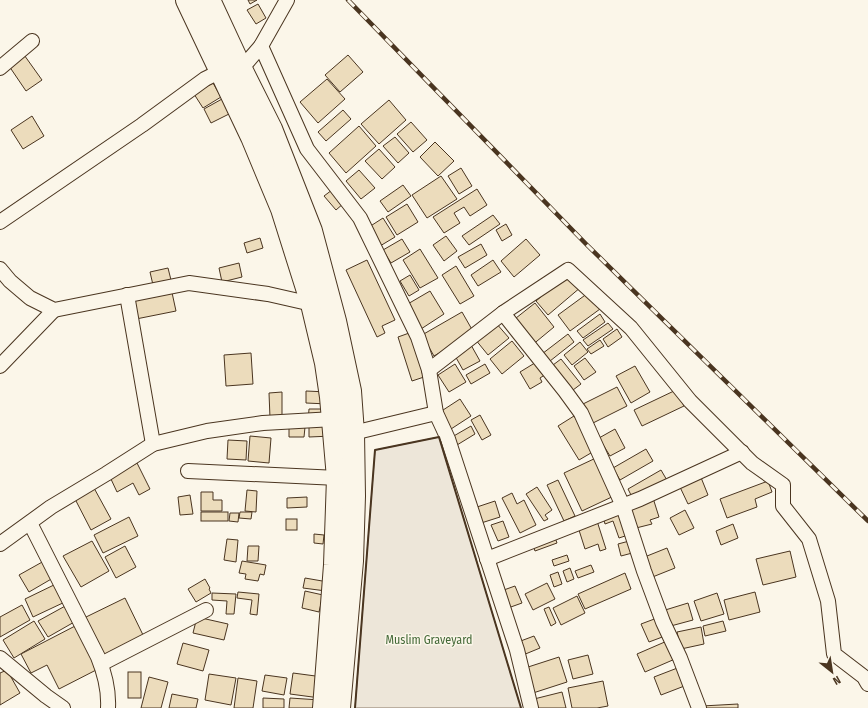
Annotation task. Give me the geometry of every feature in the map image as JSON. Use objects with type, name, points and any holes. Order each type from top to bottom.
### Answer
[{"type":"highway","points":[[188,0],[231,70],[271,129],[311,231],[335,321],[347,375],[350,391],[341,429],[335,565],[324,708]]},
{"type":"highway","points":[[209,0],[252,137],[282,209],[312,304],[341,429],[354,496],[352,561],[340,708]]},
{"type":"street","points":[[0,222],[142,125],[205,79],[231,70],[261,46],[287,0]]},
{"type":"street","points":[[0,68],[32,41]]},
{"type":"street","points":[[261,46],[306,149],[360,218],[418,337],[429,370],[436,413],[448,439],[487,559],[516,650],[531,708]]},
{"type":"street","points":[[0,269],[30,298],[54,310]]},
{"type":"street","points":[[429,370],[503,313],[568,270],[631,328],[690,401],[752,463],[783,485],[784,506],[808,539],[828,601],[834,654],[864,677],[868,684]]},
{"type":"street","points":[[0,366],[54,310],[128,295],[189,283],[268,294],[312,304]]},
{"type":"street","points":[[128,295],[153,444]]},
{"type":"street","points":[[503,313],[581,413],[623,506],[644,571],[663,622],[680,658],[699,708]]},
{"type":"street","points":[[0,544],[51,507],[153,444],[207,431],[263,423],[341,429],[436,413]]},
{"type":"street","points":[[487,559],[623,506],[742,452]]},
{"type":"street","points":[[188,471],[338,478]]},
{"type":"street","points":[[30,522],[101,664],[105,675],[109,696],[108,708]]},
{"type":"street","points":[[101,664],[206,610]]},
{"type":"street","points":[[0,658],[63,708]]},
{"type":"green space","name":"Muslim Graveyard","points":[[439,437],[521,708],[355,708],[375,450]]},
{"type":"building","points":[[248,0],[257,0],[250,4]]},
{"type":"building","points":[[258,4],[266,18],[256,24],[247,10]]},
{"type":"building","points":[[22,52],[42,80],[26,91],[7,63]]},
{"type":"building","points":[[348,55],[363,72],[340,92],[325,75]]},
{"type":"building","points":[[327,79],[345,99],[318,123],[300,102]]},
{"type":"building","points":[[213,83],[221,97],[203,108],[194,94]]},
{"type":"building","points":[[222,99],[229,114],[211,123],[204,109]]},
{"type":"building","points":[[389,100],[406,120],[379,144],[361,124]]},
{"type":"building","points":[[343,110],[351,119],[326,141],[318,132]]},
{"type":"building","points":[[32,116],[44,136],[23,149],[11,130]]},
{"type":"building","points":[[411,122],[427,140],[413,152],[397,134]]},
{"type":"building","points":[[359,126],[376,146],[346,173],[329,153]]},
{"type":"building","points":[[395,137],[409,153],[398,163],[383,146]]},
{"type":"building","points":[[435,142],[454,161],[438,176],[420,157]]},
{"type":"building","points":[[379,149],[395,167],[382,179],[365,161]]},
{"type":"building","points":[[461,168],[472,186],[459,194],[448,176]]},
{"type":"building","points":[[359,170],[375,188],[361,199],[346,181]]},
{"type":"building","points":[[441,176],[457,199],[427,218],[412,195]]},
{"type":"building","points":[[403,185],[411,196],[388,212],[380,201]]},
{"type":"building","points":[[477,189],[487,205],[470,216],[464,207],[454,213],[460,223],[444,233],[433,217]]},
{"type":"building","points":[[332,190],[344,203],[336,210],[324,196]]},
{"type":"building","points":[[407,204],[418,222],[397,235],[386,217]]},
{"type":"building","points":[[493,215],[500,224],[469,245],[462,236]]},
{"type":"building","points":[[383,218],[395,237],[380,246],[369,227]]},
{"type":"building","points":[[506,224],[512,235],[502,241],[496,230]]},
{"type":"building","points":[[446,236],[457,251],[444,261],[433,245]]},
{"type":"building","points":[[260,238],[263,248],[247,253],[244,243]]},
{"type":"building","points":[[402,239],[410,252],[391,263],[383,250]]},
{"type":"building","points":[[526,239],[540,255],[514,277],[501,261]]},
{"type":"building","points":[[481,244],[487,255],[465,268],[458,257]]},
{"type":"building","points":[[420,249],[438,278],[420,288],[403,260]]},
{"type":"building","points":[[367,260],[395,320],[382,326],[385,333],[377,337],[346,270]]},
{"type":"building","points":[[493,260],[501,272],[478,286],[471,275]]},
{"type":"building","points":[[239,263],[242,277],[222,282],[219,268]]},
{"type":"building","points":[[456,266],[474,296],[460,304],[442,275]]},
{"type":"building","points":[[168,268],[171,280],[153,285],[150,272]]},
{"type":"building","points":[[569,273],[581,287],[548,315],[536,301]]},
{"type":"building","points":[[410,275],[419,290],[409,296],[400,281]]},
{"type":"building","points":[[171,288],[176,311],[136,319],[132,296]]},
{"type":"building","points":[[430,291],[444,314],[421,329],[406,305]]},
{"type":"building","points":[[588,293],[600,309],[570,331],[558,315]]},
{"type":"building","points":[[535,303],[554,327],[531,346],[511,322]]},
{"type":"building","points":[[462,312],[474,333],[434,356],[422,335]]},
{"type":"building","points":[[600,314],[605,322],[583,338],[577,331]]},
{"type":"building","points":[[496,323],[509,338],[488,355],[475,339]]},
{"type":"building","points":[[608,323],[613,329],[588,346],[583,340]]},
{"type":"building","points":[[617,329],[622,337],[608,347],[603,339]]},
{"type":"building","points":[[412,332],[427,376],[412,381],[398,337]]},
{"type":"building","points":[[568,334],[574,342],[545,365],[538,357]]},
{"type":"building","points":[[600,340],[604,346],[591,354],[587,349]]},
{"type":"building","points":[[512,341],[524,356],[502,374],[490,359]]},
{"type":"building","points":[[580,342],[588,352],[572,365],[564,355]]},
{"type":"building","points":[[471,345],[480,361],[463,370],[454,354]]},
{"type":"building","points":[[251,353],[253,384],[226,386],[224,355]]},
{"type":"building","points":[[585,358],[596,372],[584,380],[574,366]]},
{"type":"building","points":[[561,359],[581,384],[569,393],[549,368]]},
{"type":"building","points":[[538,361],[546,374],[540,378],[542,382],[530,389],[520,372]]},
{"type":"building","points":[[455,364],[466,382],[449,392],[438,375]]},
{"type":"building","points":[[485,364],[490,373],[471,384],[466,375]]},
{"type":"building","points":[[635,366],[650,392],[631,403],[616,376]]},
{"type":"building","points":[[617,387],[627,406],[591,424],[581,405]]},
{"type":"building","points":[[676,390],[684,406],[642,426],[634,410]]},
{"type":"building","points":[[306,391],[328,392],[328,404],[306,403]]},
{"type":"building","points":[[282,392],[282,417],[270,418],[269,393]]},
{"type":"building","points":[[460,399],[471,416],[451,429],[440,412]]},
{"type":"building","points":[[309,409],[329,409],[308,422]]},
{"type":"building","points":[[480,415],[491,435],[482,440],[471,420]]},
{"type":"building","points":[[574,416],[596,450],[579,460],[558,426]]},
{"type":"building","points":[[309,426],[332,426],[332,436],[309,437]]},
{"type":"building","points":[[471,426],[475,434],[457,445],[452,437]]},
{"type":"building","points":[[289,427],[305,427],[304,437],[289,437]]},
{"type":"building","points":[[615,429],[625,448],[610,456],[599,438]]},
{"type":"building","points":[[250,436],[271,438],[269,463],[248,461]]},
{"type":"building","points":[[228,440],[247,441],[246,460],[227,459]]},
{"type":"building","points":[[646,449],[653,461],[620,480],[613,468]]},
{"type":"building","points":[[598,457],[616,495],[582,511],[564,473]]},
{"type":"building","points":[[137,463],[150,489],[139,495],[133,483],[117,492],[110,477]]},
{"type":"building","points":[[661,470],[668,482],[634,501],[628,489]]},
{"type":"building","points":[[700,475],[708,495],[688,504],[679,485]]},
{"type":"building","points":[[558,480],[575,516],[564,521],[547,485]]},
{"type":"building","points":[[768,481],[772,492],[755,499],[757,507],[727,518],[720,499]]},
{"type":"building","points":[[537,487],[552,510],[545,515],[548,519],[544,521],[526,494]]},
{"type":"building","points":[[94,488],[111,519],[91,530],[75,499]]},
{"type":"building","points":[[247,490],[257,491],[256,512],[245,511]]},
{"type":"building","points":[[201,492],[213,492],[213,500],[222,500],[222,511],[201,511]]},
{"type":"building","points":[[512,493],[517,504],[524,500],[536,525],[520,533],[502,498]]},
{"type":"building","points":[[190,495],[193,514],[180,515],[178,497]]},
{"type":"building","points":[[307,497],[307,507],[287,508],[287,498]]},
{"type":"building","points":[[653,498],[659,517],[650,520],[652,524],[632,529],[626,506]]},
{"type":"building","points":[[495,501],[500,517],[478,524],[474,508]]},
{"type":"building","points":[[622,509],[631,534],[619,538],[613,521],[605,524],[603,516]]},
{"type":"building","points":[[685,510],[694,528],[679,535],[670,518]]},
{"type":"building","points":[[201,512],[228,512],[228,521],[201,521]]},
{"type":"building","points":[[240,512],[252,512],[251,519],[239,518]]},
{"type":"building","points":[[230,513],[239,513],[238,522],[229,521]]},
{"type":"building","points":[[129,517],[138,536],[103,553],[94,535]]},
{"type":"building","points":[[286,519],[297,519],[297,530],[286,530]]},
{"type":"building","points":[[503,521],[509,537],[498,541],[491,525]]},
{"type":"building","points":[[597,521],[606,549],[600,551],[598,544],[585,549],[578,527]]},
{"type":"building","points":[[733,524],[738,538],[721,545],[716,531]]},
{"type":"building","points":[[314,534],[324,535],[323,544],[314,543]]},
{"type":"building","points":[[554,535],[557,543],[535,551],[532,543]]},
{"type":"building","points":[[227,539],[238,540],[236,562],[224,560]]},
{"type":"building","points":[[633,540],[636,552],[621,556],[618,544]]},
{"type":"building","points":[[92,541],[109,571],[81,587],[63,556]]},
{"type":"building","points":[[125,546],[136,567],[116,578],[105,557]]},
{"type":"building","points":[[248,546],[259,546],[258,561],[247,561]]},
{"type":"building","points":[[667,548],[675,568],[650,578],[642,558]]},
{"type":"building","points":[[790,551],[796,577],[763,585],[756,559]]},
{"type":"building","points":[[567,555],[569,561],[554,566],[552,560]]},
{"type":"building","points":[[44,561],[53,578],[29,592],[19,575]]},
{"type":"building","points":[[242,561],[266,565],[264,575],[260,574],[258,581],[245,579],[246,574],[239,573]]},
{"type":"building","points":[[591,565],[594,572],[578,578],[575,571]]},
{"type":"building","points":[[570,568],[574,579],[567,582],[563,571]]},
{"type":"building","points":[[558,572],[562,584],[554,587],[550,575]]},
{"type":"building","points":[[625,573],[631,589],[585,609],[578,594]]},
{"type":"building","points":[[305,578],[328,582],[326,591],[303,588]]},
{"type":"building","points":[[205,579],[211,593],[196,602],[188,589]]},
{"type":"building","points":[[58,583],[67,601],[33,617],[25,599]]},
{"type":"building","points":[[547,583],[555,599],[533,610],[525,594]]},
{"type":"building","points":[[515,586],[522,603],[508,608],[501,591]]},
{"type":"building","points":[[305,591],[323,595],[319,612],[302,608]]},
{"type":"building","points":[[238,592],[259,594],[257,615],[250,614],[252,600],[237,598]]},
{"type":"building","points":[[755,592],[760,612],[729,620],[724,600]]},
{"type":"building","points":[[212,593],[236,594],[234,614],[226,614],[227,601],[212,600]]},
{"type":"building","points":[[717,593],[724,614],[701,621],[694,601]]},
{"type":"building","points":[[577,596],[585,613],[561,625],[553,608]]},
{"type":"building","points":[[125,598],[144,637],[104,657],[84,618]]},
{"type":"building","points":[[688,603],[693,620],[667,627],[662,611]]},
{"type":"building","points":[[22,605],[30,620],[0,637],[0,617]]},
{"type":"building","points":[[67,605],[76,621],[48,637],[38,621]]},
{"type":"building","points":[[549,607],[556,623],[551,626],[544,609]]},
{"type":"building","points":[[197,617],[228,624],[224,640],[193,633]]},
{"type":"building","points":[[657,618],[665,636],[649,642],[641,624]]},
{"type":"building","points":[[34,621],[45,639],[14,658],[3,640]]},
{"type":"building","points":[[723,621],[726,631],[705,636],[703,626]]},
{"type":"building","points":[[77,625],[100,668],[59,689],[47,665],[31,673],[21,654]]},
{"type":"building","points":[[701,627],[704,644],[681,649],[677,632]]},
{"type":"building","points":[[534,636],[540,648],[523,655],[518,642]]},
{"type":"building","points":[[667,641],[675,659],[645,672],[637,654]]},
{"type":"building","points":[[183,643],[209,650],[203,671],[177,664]]},
{"type":"building","points":[[588,655],[593,674],[573,679],[568,660]]},
{"type":"building","points":[[559,657],[567,682],[533,693],[525,668]]},
{"type":"building","points":[[680,667],[687,685],[661,695],[654,677]]},
{"type":"building","points":[[7,670],[20,693],[0,705],[0,673]]},
{"type":"building","points":[[128,672],[141,672],[141,698],[128,698]]},
{"type":"building","points":[[293,673],[323,677],[320,698],[290,694]]},
{"type":"building","points":[[209,674],[236,678],[231,705],[205,700]]},
{"type":"building","points":[[265,675],[287,678],[284,695],[262,691]]},
{"type":"building","points":[[149,677],[168,682],[161,708],[141,708]]},
{"type":"building","points":[[238,678],[257,681],[253,708],[234,708]]},
{"type":"building","points":[[603,681],[608,706],[597,708],[572,708],[568,688]]},
{"type":"building","points":[[562,692],[566,708],[536,708],[534,699]]},
{"type":"building","points":[[172,694],[198,699],[196,708],[169,708]]},
{"type":"building","points":[[263,698],[284,699],[284,708],[263,708]]},
{"type":"building","points":[[290,698],[320,700],[319,708],[289,708]]},
{"type":"building","points":[[738,704],[738,708],[702,708],[702,706]]},
{"type":"railway","points":[[348,0],[587,245],[868,521]]},
{"type":"wall","points":[[355,708],[375,450],[439,437],[521,708]]}]
